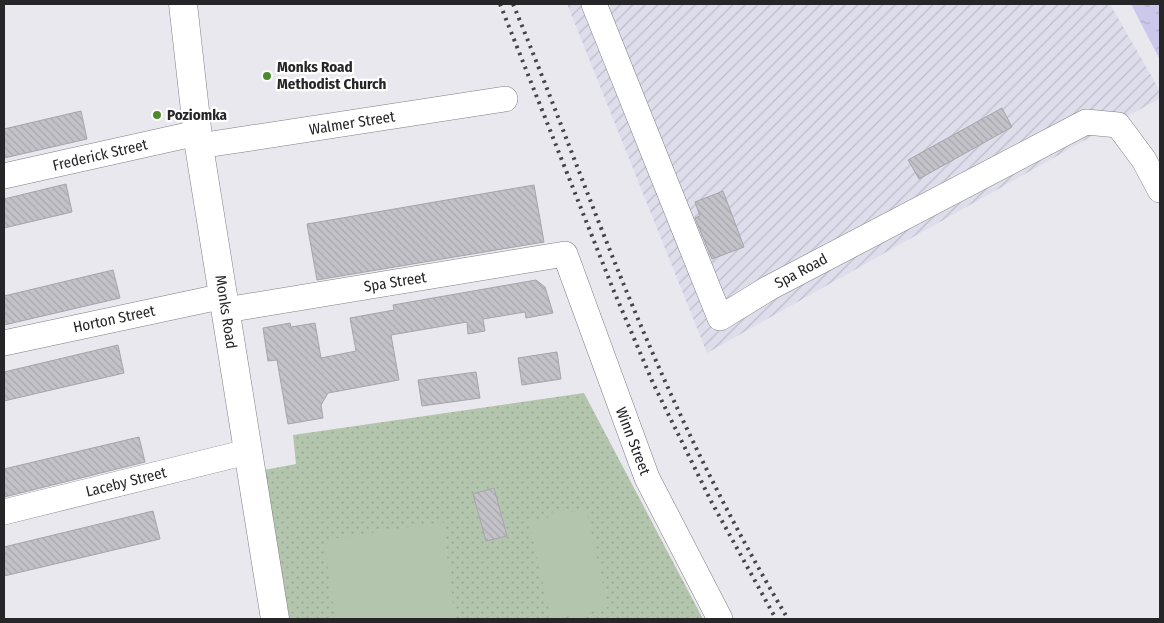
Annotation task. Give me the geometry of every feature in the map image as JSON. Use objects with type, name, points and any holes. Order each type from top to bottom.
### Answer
[{"type":"main road","name":"Monks Road","points":[[183,4],[198,140],[275,619]]},
{"type":"street","name":"Spa Road","points":[[594,4],[720,318],[769,288],[1086,122],[1118,125],[1144,160],[1160,190]]},
{"type":"street","name":"Walmer Street","points":[[198,140],[505,99]]},
{"type":"street","name":"Frederick Street","points":[[4,176],[198,140]]},
{"type":"street","name":"Spa Street","points":[[225,303],[565,254]]},
{"type":"street","name":"Winn Street","points":[[565,254],[647,478],[720,619]]},
{"type":"street","name":"Horton Street","points":[[4,343],[225,303]]},
{"type":"street","name":"Laceby Street","points":[[4,512],[248,452]]},
{"type":"shaded area","points":[[567,4],[1110,4],[1160,91],[1160,98],[707,353]]},
{"type":"green space","points":[[584,393],[703,619],[286,619],[259,471],[296,464],[293,435]]},
{"type":"green space","points":[[565,509],[567,513],[586,509],[608,607],[589,612],[590,616],[577,619],[575,619],[574,615],[551,619],[529,522],[550,517],[550,513]]},
{"type":"green space","points":[[443,522],[455,619],[335,619],[324,540]]},
{"type":"water","points":[[1131,4],[1160,4],[1160,60]]},
{"type":"building","points":[[1002,108],[1012,127],[919,179],[908,160]]},
{"type":"building","points":[[81,111],[87,139],[4,158],[4,129]]},
{"type":"building","points":[[66,184],[72,212],[4,228],[4,199]]},
{"type":"building","points":[[534,185],[544,242],[317,280],[307,224]]},
{"type":"building","points":[[723,191],[744,247],[712,259],[695,218],[700,216],[695,202]]},
{"type":"building","points":[[113,270],[120,298],[4,325],[4,296]]},
{"type":"building","points":[[536,280],[545,287],[553,313],[526,318],[525,312],[483,319],[485,331],[468,334],[467,322],[391,335],[399,380],[328,393],[321,405],[323,418],[288,424],[277,360],[268,361],[263,328],[290,323],[291,327],[315,323],[321,358],[356,351],[350,318],[394,310],[393,305]]},
{"type":"building","points":[[118,345],[124,373],[4,401],[4,372]]},
{"type":"building","points":[[557,352],[561,379],[522,385],[518,358]]},
{"type":"building","points":[[476,372],[480,398],[422,406],[418,380]]},
{"type":"building","points":[[139,437],[145,462],[4,497],[4,469]]},
{"type":"building","points":[[494,488],[507,536],[486,541],[473,494]]},
{"type":"building","points":[[153,511],[160,539],[4,576],[4,547]]},
{"type":"railway","points":[[500,4],[613,289],[653,383],[711,501],[776,619]]},
{"type":"railway","points":[[513,4],[612,256],[663,376],[731,517],[788,619]]},
{"type":"place","name":"Monks Road Methodist Church","points":[[267,76]]},
{"type":"place","name":"Poziomka","points":[[157,115]]}]
